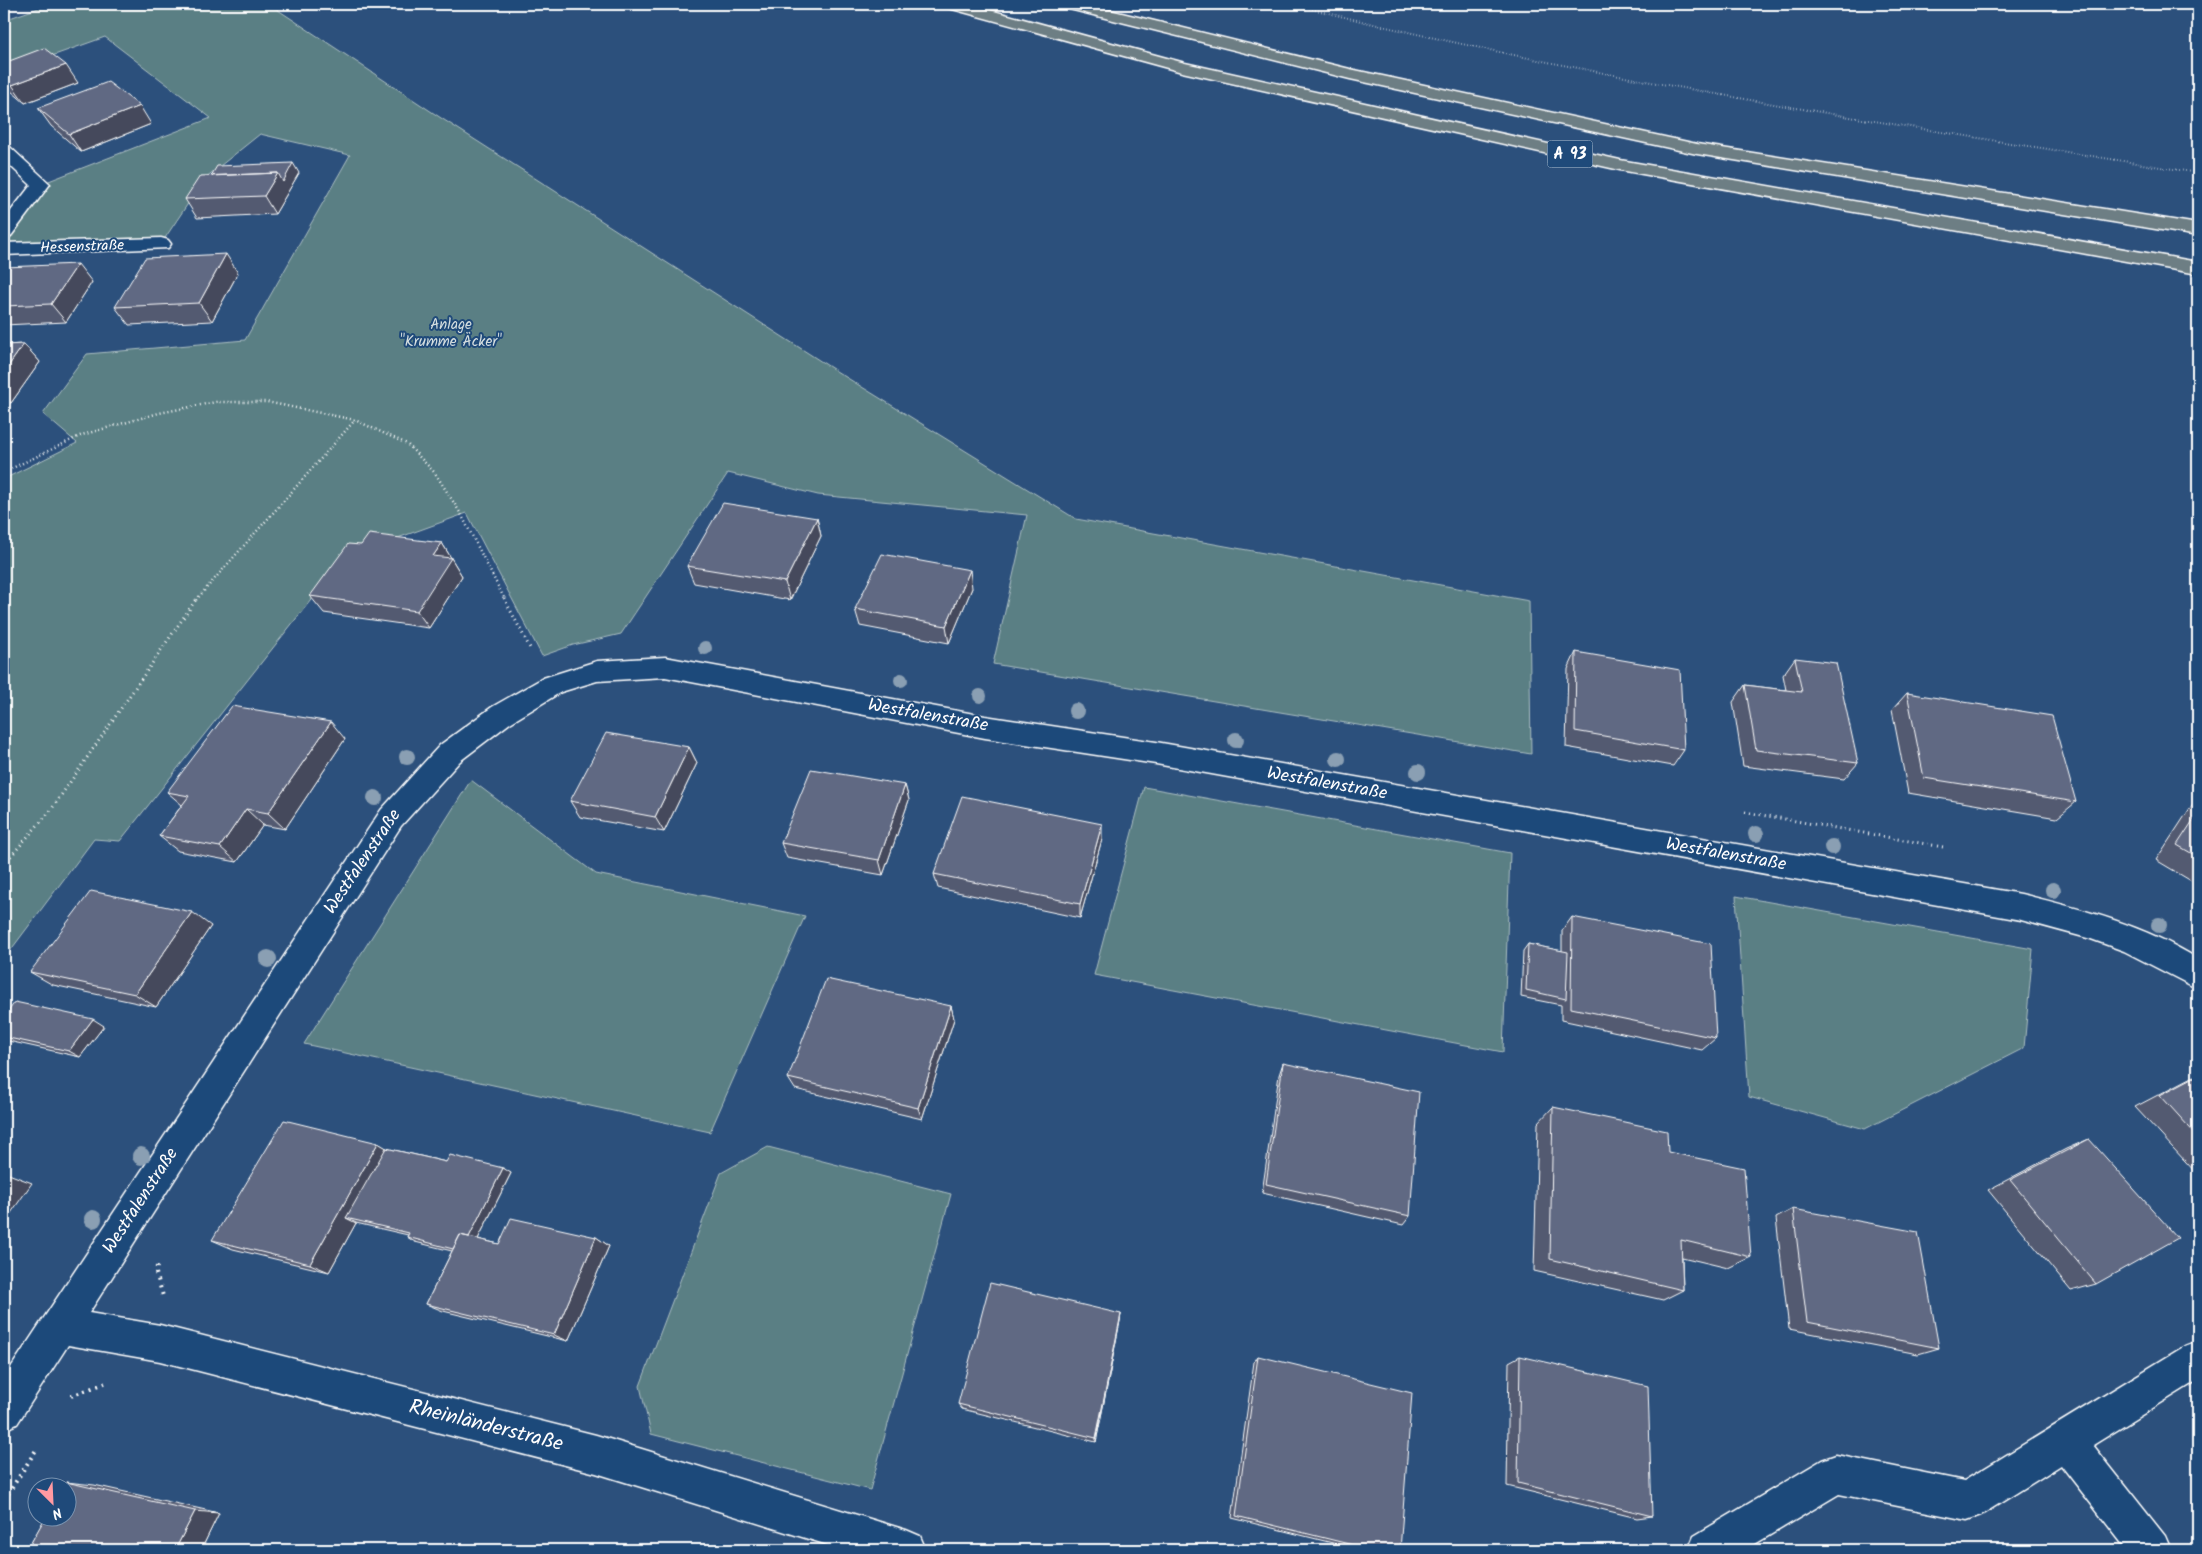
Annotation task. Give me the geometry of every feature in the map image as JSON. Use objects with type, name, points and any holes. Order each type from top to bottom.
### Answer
[{"type":"highway","name":"A 93","points":[[950,4],[1182,67],[1620,165],[2198,268]]},
{"type":"highway","name":"A 93","points":[[1067,4],[1350,74],[1697,149],[2198,230]]},
{"type":"street","points":[[4,151],[41,184],[4,232]]},
{"type":"street","name":"Hessenstraße","points":[[4,249],[161,244]]},
{"type":"street","name":"Westfalenstraße","points":[[4,1411],[391,818],[450,753],[502,715],[552,685],[597,671],[665,667],[985,727],[1156,753],[2022,907],[2092,925],[2141,942],[2198,975]]},
{"type":"street","name":"Rheinländerstraße","points":[[60,1326],[160,1343],[596,1454],[906,1550]]},
{"type":"street","points":[[1708,1550],[1836,1474],[1968,1501],[2065,1439],[2198,1359]]},
{"type":"street","points":[[2065,1439],[2151,1550]]},
{"type":"path","points":[[1292,4],[1456,45],[1625,79],[1876,122],[2198,173]]},
{"type":"path","points":[[4,472],[82,435],[159,412],[216,402],[267,402],[355,420],[407,444],[435,473],[461,514],[535,657]]},
{"type":"path","points":[[4,864],[51,810],[202,591],[355,420]]},
{"type":"path","points":[[69,1397],[113,1379],[160,1343],[165,1301],[156,1273],[159,1257]]},
{"type":"path","points":[[4,1500],[39,1445]]},
{"type":"green space","name":"Anlage \"Krumme Äcker\"","points":[[50,4],[269,4],[441,118],[836,371],[1076,519],[1529,601],[1531,754],[993,664],[1027,515],[818,495],[728,473],[621,634],[573,645],[542,656],[467,513],[345,557],[120,841],[94,839],[4,959],[4,479],[77,443],[43,414],[87,354],[245,340],[350,155],[260,134],[205,178],[161,244],[4,249],[4,232],[41,184],[211,118],[105,37],[4,73],[4,20]]},
{"type":"green space","points":[[471,780],[596,874],[805,916],[710,1132],[304,1044]]},
{"type":"green space","points":[[1144,787],[1510,853],[1503,1052],[1094,975]]},
{"type":"green space","points":[[1736,896],[2033,949],[2024,1048],[1865,1129],[1749,1097]]},
{"type":"green space","points":[[768,1147],[951,1194],[870,1490],[651,1434],[640,1386],[721,1173]]},
{"type":"building","points":[[44,48],[66,65],[12,85],[4,78],[4,63]]},
{"type":"building","points":[[108,82],[140,106],[69,134],[38,108]]},
{"type":"building","points":[[293,163],[283,182],[278,173],[211,176],[217,166]]},
{"type":"building","points":[[278,173],[264,196],[185,199],[200,176]]},
{"type":"building","points":[[226,254],[199,303],[115,307],[145,258]]},
{"type":"building","points":[[78,264],[51,304],[4,306],[4,267]]},
{"type":"building","points":[[24,344],[4,372],[4,345]]},
{"type":"building","points":[[723,503],[817,518],[785,582],[687,566]]},
{"type":"building","points":[[369,534],[442,543],[433,556],[451,558],[417,611],[310,596],[348,544],[361,545]]},
{"type":"building","points":[[882,554],[970,570],[946,626],[855,609]]},
{"type":"building","points":[[1576,652],[1680,670],[1684,750],[1575,731]]},
{"type":"building","points":[[1795,658],[1836,663],[1858,763],[1756,750],[1745,685],[1802,692]]},
{"type":"building","points":[[1907,693],[2052,716],[2076,802],[1924,778]]},
{"type":"building","points":[[232,706],[331,722],[268,813],[246,809],[220,847],[159,836],[189,796],[167,792]]},
{"type":"building","points":[[606,733],[689,747],[655,817],[570,801]]},
{"type":"building","points":[[811,769],[905,785],[879,860],[781,843]]},
{"type":"building","points":[[962,796],[1102,824],[1080,904],[934,874]]},
{"type":"building","points":[[2198,813],[2198,857],[2177,845]]},
{"type":"building","points":[[91,891],[192,912],[135,994],[30,972]]},
{"type":"building","points":[[1572,917],[1711,944],[1716,1038],[1571,1008]]},
{"type":"building","points":[[1528,944],[1568,952],[1566,999],[1526,990]]},
{"type":"building","points":[[826,979],[951,1006],[918,1108],[788,1078]]},
{"type":"building","points":[[15,1002],[93,1019],[69,1051],[4,1037],[4,1017]]},
{"type":"building","points":[[1283,1063],[1419,1092],[1410,1216],[1266,1184]]},
{"type":"building","points":[[2198,1075],[2198,1137],[2160,1095]]},
{"type":"building","points":[[1553,1107],[1667,1131],[1668,1152],[1744,1168],[1751,1257],[1681,1240],[1683,1290],[1550,1259]]},
{"type":"building","points":[[284,1120],[378,1143],[310,1264],[212,1240]]},
{"type":"building","points":[[2089,1139],[2178,1238],[2096,1284],[2010,1180]]},
{"type":"building","points":[[386,1148],[446,1162],[450,1155],[503,1168],[469,1237],[460,1235],[453,1249],[407,1237],[409,1233],[346,1218]]},
{"type":"building","points":[[1793,1209],[1918,1232],[1939,1348],[1807,1322]]},
{"type":"building","points":[[511,1218],[596,1237],[554,1335],[426,1304],[460,1235],[499,1244]]},
{"type":"building","points":[[990,1283],[1121,1314],[1096,1438],[958,1404]]},
{"type":"building","points":[[1258,1356],[1412,1393],[1400,1550],[1373,1550],[1236,1516]]},
{"type":"building","points":[[1520,1356],[1648,1386],[1652,1516],[1518,1483]]},
{"type":"building","points":[[78,1485],[195,1511],[175,1550],[27,1550],[40,1526],[78,1526]]}]
